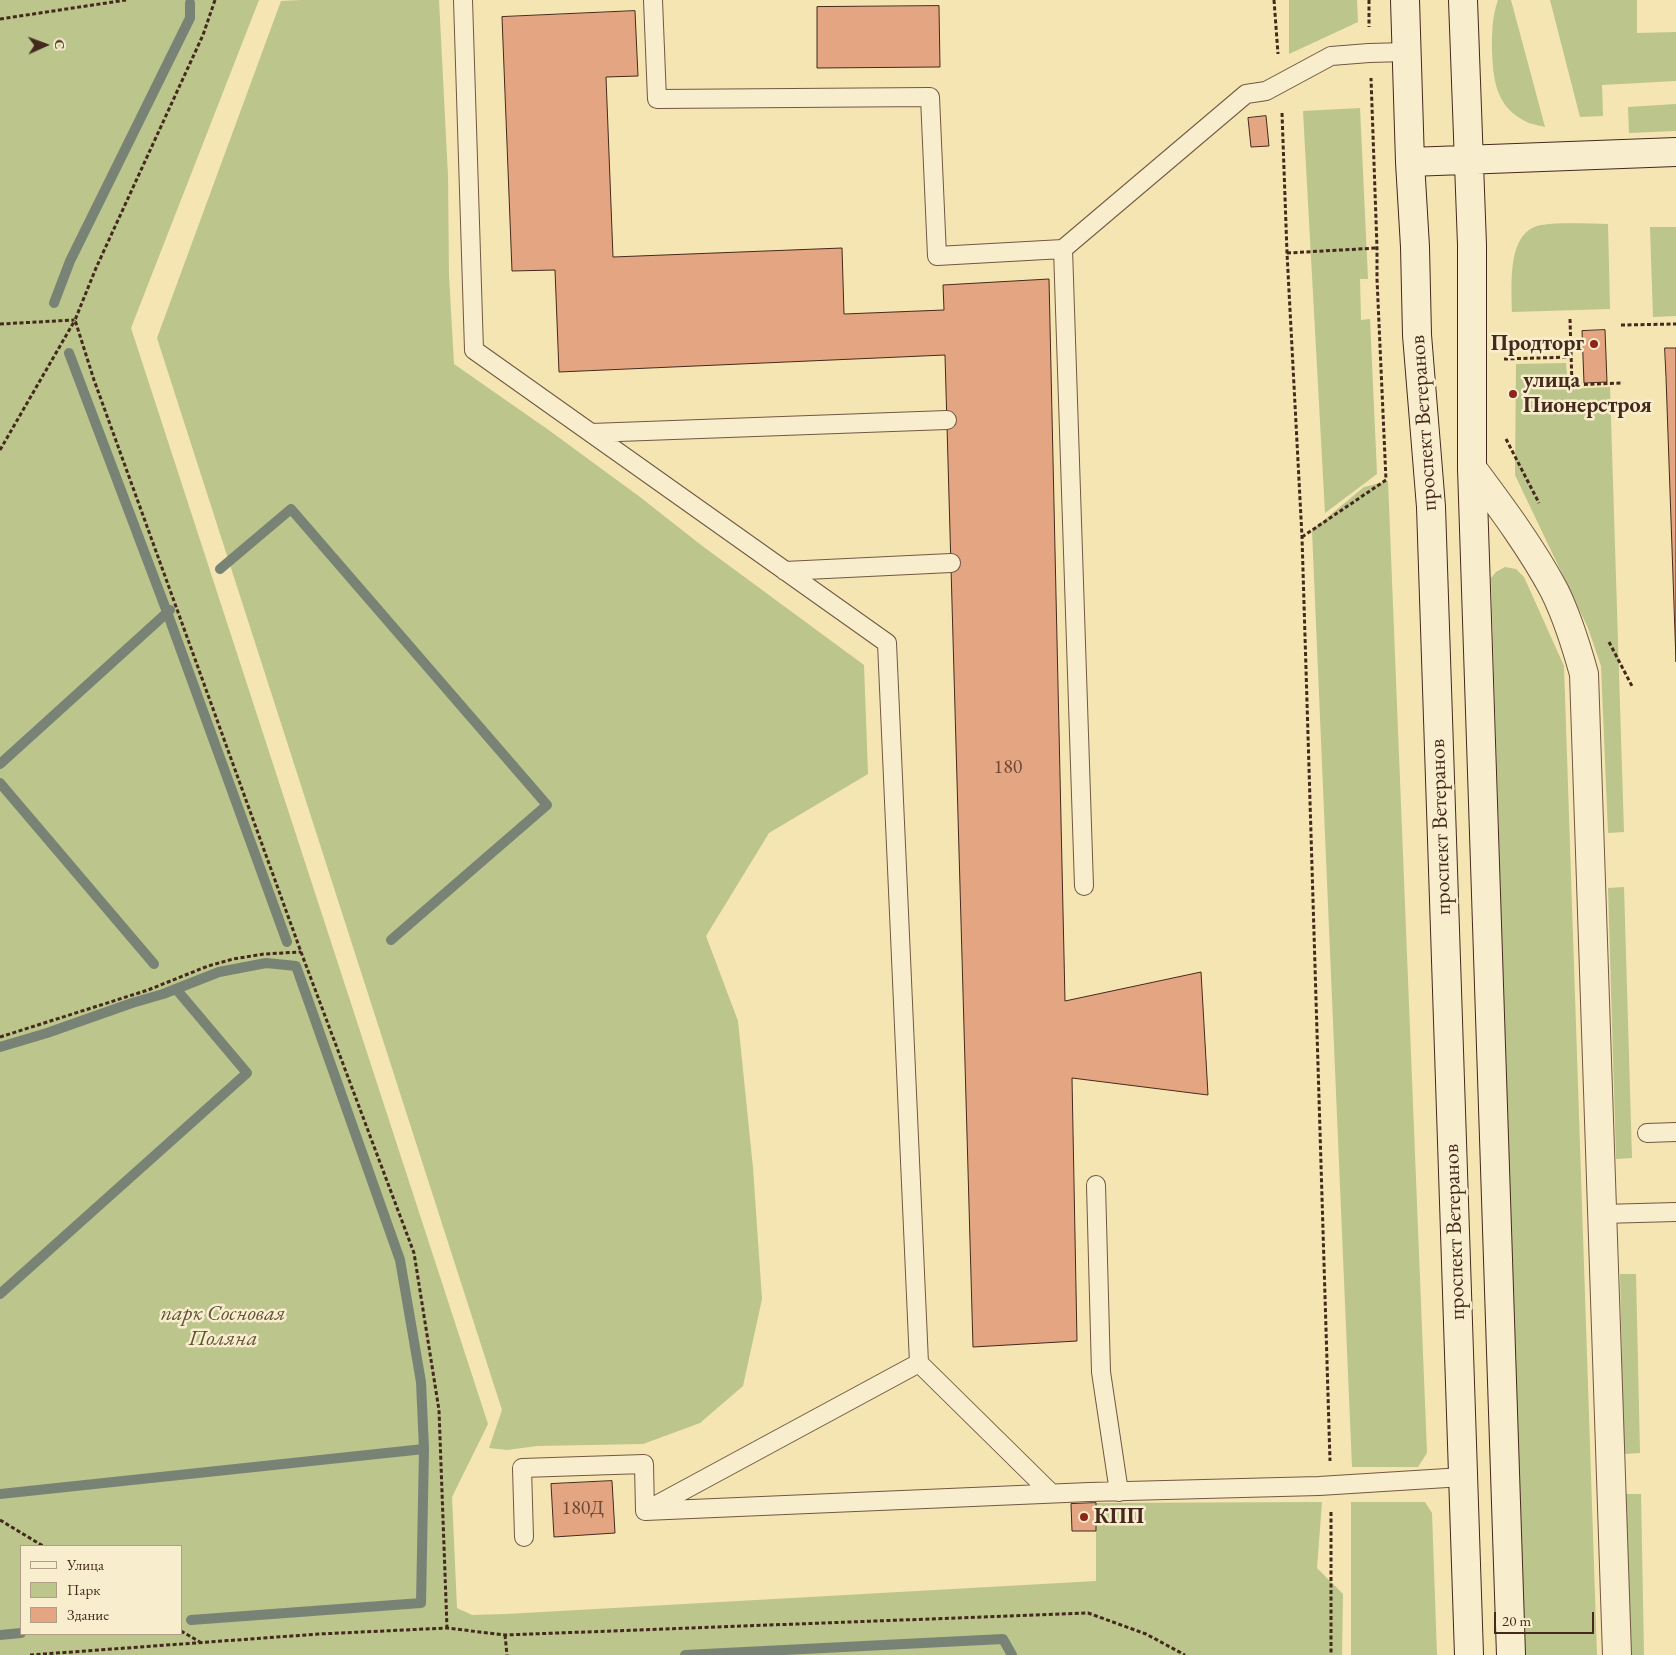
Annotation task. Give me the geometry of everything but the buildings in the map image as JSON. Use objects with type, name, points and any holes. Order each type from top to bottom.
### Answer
[{"type":"main road","name":"проспект Ветеранов","points":[[1405,0],[1417,335],[1431,507],[1469,1655]]},
{"type":"main road","name":"проспект Ветеранов","points":[[1463,0],[1472,245],[1472,468],[1511,1655]]},
{"type":"main road","points":[[1410,162],[1676,152]]},
{"type":"main road","points":[[1472,468],[1504,510],[1554,590],[1572,634],[1584,674],[1617,1655]]},
{"type":"lane","points":[[463,0],[474,350],[887,643],[919,1363],[1051,1493]]},
{"type":"lane","points":[[653,0],[657,99],[930,97],[937,256],[1062,249],[1246,94],[1266,91],[1331,56],[1406,52]]},
{"type":"lane","points":[[1062,249],[1084,886]]},
{"type":"lane","points":[[591,433],[947,420]]},
{"type":"lane","points":[[785,571],[951,564]]},
{"type":"lane","points":[[1647,1133],[1676,1132]]},
{"type":"lane","points":[[1096,1184],[1101,1372],[1119,1492]]},
{"type":"lane","points":[[1602,1214],[1676,1212]]},
{"type":"lane","points":[[645,1511],[919,1363]]},
{"type":"lane","points":[[524,1537],[522,1468],[644,1464],[645,1511]]},
{"type":"lane","points":[[645,1511],[1051,1493],[1463,1478]]},
{"type":"path","points":[[0,20],[126,0]]},
{"type":"path","points":[[0,450],[75,320],[96,268],[203,35],[215,0]]},
{"type":"path","points":[[1274,0],[1280,83],[1302,536],[1330,1484],[1331,1655]]},
{"type":"path","points":[[1302,536],[1386,480],[1372,107]]},
{"type":"path","points":[[1287,253],[1377,248]]},
{"type":"path","points":[[1570,319],[1572,385],[1623,383]]},
{"type":"path","points":[[0,324],[75,320]]},
{"type":"path","points":[[75,320],[94,380],[301,952],[414,1253],[439,1410],[447,1628]]},
{"type":"path","points":[[1621,325],[1676,324]]},
{"type":"path","points":[[1504,360],[1571,357]]},
{"type":"path","points":[[0,1037],[148,990],[208,966],[233,959],[264,954],[301,952]]},
{"type":"path","points":[[0,1520],[41,1545]]},
{"type":"path","points":[[30,1655],[319,1634],[447,1628],[505,1635],[1088,1613],[1146,1634],[1185,1655]]},
{"type":"path","points":[[182,1631],[201,1642]]},
{"type":"path","points":[[505,1635],[507,1655]]},
{"type":"green space","name":"парк Сосновая Поляна","points":[[0,0],[259,0],[131,328],[488,1424],[452,1497],[457,1608],[472,1615],[506,1614],[1096,1581],[1096,1503],[1322,1502],[1317,1568],[1343,1594],[1342,1655],[0,1655]]},
{"type":"green space","points":[[439,0],[448,176],[449,276],[454,364],[640,497],[701,545],[864,665],[868,774],[769,833],[706,936],[738,1021],[753,1168],[762,1299],[743,1386],[700,1423],[643,1444],[537,1446],[507,1450],[489,1448],[502,1410],[157,338],[281,1]]},
{"type":"green space","points":[[1289,0],[1357,0],[1358,22],[1289,54]]},
{"type":"green space","points":[[1498,0],[1511,0],[1545,127],[1523,120],[1514,114],[1506,107],[1497,89],[1493,70],[1492,31]]},
{"type":"green space","points":[[1550,0],[1637,0],[1637,33],[1676,32],[1676,81],[1602,85],[1603,116],[1580,117]]},
{"type":"green space","points":[[1676,104],[1676,131],[1629,133],[1628,107]]},
{"type":"green space","points":[[1360,108],[1368,279],[1360,279],[1361,320],[1370,319],[1377,474],[1325,513],[1303,111]]},
{"type":"green space","points":[[1550,224],[1608,224],[1610,309],[1512,312],[1514,261],[1522,237],[1530,229]]},
{"type":"green space","points":[[1650,227],[1676,227],[1676,316],[1653,317]]},
{"type":"green space","points":[[1566,363],[1568,389],[1610,387],[1624,832],[1608,833],[1601,666],[1588,628],[1515,475],[1516,364]]},
{"type":"green space","points":[[1388,481],[1427,1453],[1418,1467],[1352,1467],[1312,530],[1364,487]]},
{"type":"green space","points":[[1505,567],[1516,569],[1524,577],[1564,666],[1597,1655],[1524,1655],[1491,578],[1496,572]]},
{"type":"green space","points":[[1624,887],[1632,1158],[1616,1159],[1608,888]]},
{"type":"green space","points":[[1620,1274],[1636,1274],[1640,1453],[1624,1454]]},
{"type":"green space","points":[[1624,1494],[1641,1494],[1644,1655],[1628,1655]]},
{"type":"green space","points":[[1351,1502],[1425,1502],[1432,1513],[1437,1655],[1351,1655]]},
{"type":"waterway","points":[[54,303],[70,261],[190,18],[190,3]]},
{"type":"waterway","points":[[69,353],[167,612],[287,942]]},
{"type":"waterway","points":[[220,569],[291,509],[547,805],[391,940]]},
{"type":"waterway","points":[[0,764],[170,610]]},
{"type":"waterway","points":[[0,783],[154,964]]},
{"type":"waterway","points":[[0,1047],[163,994],[219,972],[266,963],[296,966],[400,1260],[421,1382],[424,1449],[421,1603],[191,1620]]},
{"type":"waterway","points":[[0,1294],[247,1073],[176,989]]},
{"type":"waterway","points":[[0,1494],[424,1449]]},
{"type":"waterway","points":[[0,1635],[20,1633]]},
{"type":"waterway","points":[[685,1655],[1003,1639],[1012,1655]]},
{"type":"place","name":"Продторг","points":[[1594,344]]},
{"type":"place","name":"улица Пионерстроя","points":[[1513,394]]},
{"type":"place","name":"КПП","points":[[1084,1517]]}]
